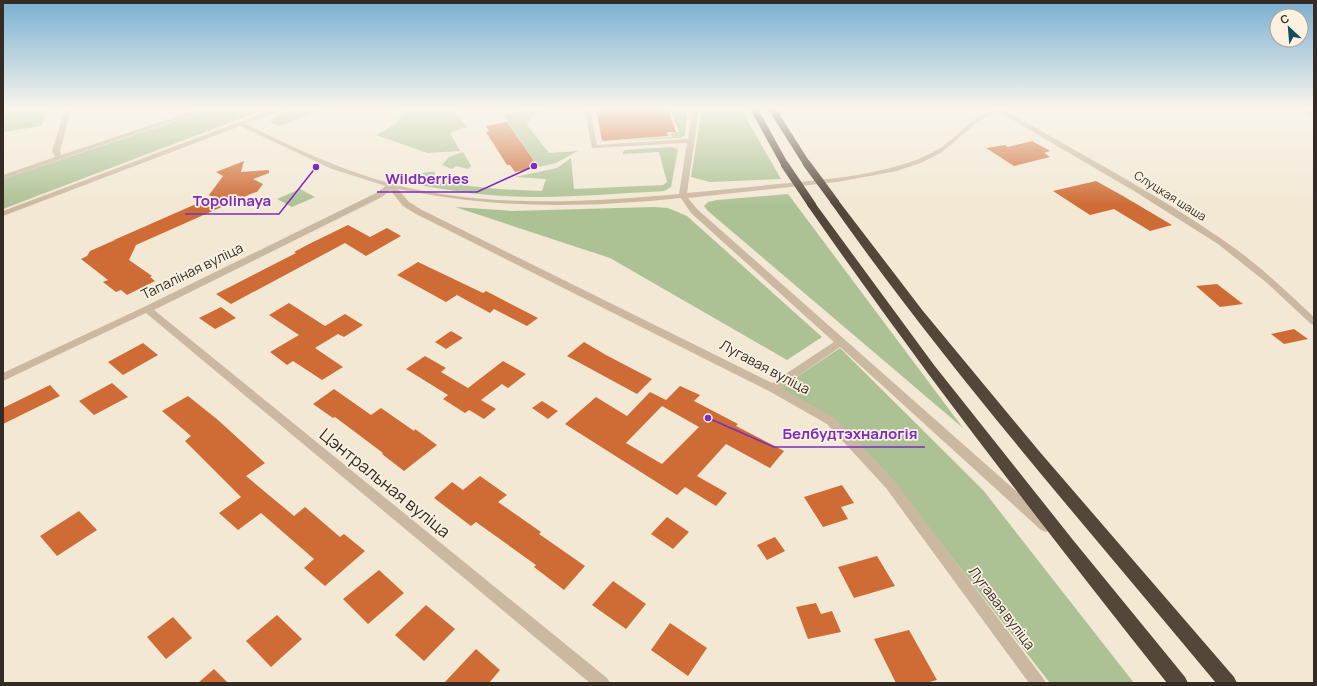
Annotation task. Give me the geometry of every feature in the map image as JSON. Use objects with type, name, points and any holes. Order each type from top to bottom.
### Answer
[{"type":"highway","points":[[772,141],[785,165],[812,205],[930,368],[1067,545],[1180,683]]},
{"type":"highway","points":[[792,141],[807,164],[919,314],[1034,456],[1228,683]]},
{"type":"street","points":[[59,141],[56,152],[59,159]]},
{"type":"street","points":[[3,177],[112,141]]},
{"type":"street","points":[[3,214],[196,141]]},
{"type":"street","points":[[278,141],[325,163],[391,186],[455,198],[510,202],[588,202],[684,196],[846,178],[893,169],[932,155],[953,141]]},
{"type":"street","points":[[593,141],[594,147],[692,141]]},
{"type":"street","points":[[692,141],[684,196],[694,211],[957,444],[1067,545]]},
{"type":"street","name":"Слуцкая шаша","points":[[1054,141],[1137,189],[1222,242],[1270,281],[1314,322]]},
{"type":"street","name":"Тапаліная вуліца","points":[[3,377],[147,309],[379,195],[391,186]]},
{"type":"street","name":"Лугавая вуліца","points":[[391,186],[406,204],[419,212],[773,388],[831,421],[890,484],[1038,683]]},
{"type":"street","name":"Цэнтральная вуліца","points":[[147,309],[602,683]]},
{"type":"street","points":[[773,388],[841,342]]},
{"type":"green space","points":[[116,141],[181,141],[3,209],[3,179]]},
{"type":"green space","points":[[393,141],[454,141],[460,151],[427,153]]},
{"type":"green space","points":[[520,141],[540,141],[549,153],[578,151],[556,163],[538,167]]},
{"type":"green space","points":[[697,141],[759,141],[781,179],[710,182],[691,177]]},
{"type":"green space","points":[[671,147],[678,149],[671,187],[664,191],[534,197],[454,191],[418,185],[414,184],[413,182],[422,174],[435,172],[434,179],[461,185],[542,191],[546,179],[515,177],[557,168],[571,158],[574,189],[663,185],[667,182],[659,152],[623,154],[623,152],[625,150]]},
{"type":"green space","points":[[463,152],[471,166],[468,169],[456,166],[452,169],[442,165],[449,157]]},
{"type":"green space","points":[[300,189],[315,197],[292,207],[277,199]]},
{"type":"green space","points":[[788,194],[963,428],[704,206],[708,202],[717,200]]},
{"type":"green space","points":[[455,207],[512,211],[654,207],[668,208],[687,216],[822,337],[787,360],[610,258]]},
{"type":"green space","points":[[840,348],[983,490],[1134,683],[1050,683],[894,483],[832,419],[779,389]]},
{"type":"building","points":[[492,141],[520,141],[538,167],[515,172],[510,165],[507,165]]},
{"type":"building","points":[[1032,141],[1050,151],[1044,153],[1050,157],[1014,166],[986,148],[1005,145],[1008,147]]},
{"type":"building","points":[[244,161],[241,172],[269,170],[269,173],[253,179],[263,184],[257,192],[136,245],[129,260],[152,276],[150,277],[155,281],[127,295],[121,290],[116,292],[103,282],[108,280],[81,259],[87,256],[90,251],[212,197],[209,195],[223,176],[216,172]]},
{"type":"building","points":[[1096,181],[1172,225],[1150,231],[1114,209],[1090,215],[1053,191]]},
{"type":"building","points":[[348,225],[370,237],[387,228],[401,236],[366,256],[345,243],[231,304],[216,294],[296,253],[294,252],[311,243]]},
{"type":"building","points":[[418,262],[483,293],[486,291],[538,318],[527,326],[494,309],[490,313],[457,295],[446,302],[397,275]]},
{"type":"building","points":[[1217,284],[1243,304],[1220,307],[1196,286]]},
{"type":"building","points":[[289,303],[325,326],[345,314],[363,325],[344,337],[338,334],[315,348],[343,367],[322,380],[293,361],[287,365],[270,352],[299,335],[269,315]]},
{"type":"building","points":[[221,307],[236,318],[215,329],[199,318]]},
{"type":"building","points":[[1294,329],[1308,339],[1284,344],[1271,334]]},
{"type":"building","points":[[451,331],[463,338],[446,349],[435,342]]},
{"type":"building","points":[[584,342],[652,379],[637,394],[567,356]]},
{"type":"building","points":[[143,343],[158,355],[123,375],[108,362]]},
{"type":"building","points":[[425,356],[446,368],[441,372],[468,388],[503,361],[526,374],[508,388],[502,384],[481,400],[496,409],[484,419],[469,410],[465,413],[443,399],[448,395],[406,369]]},
{"type":"building","points":[[112,383],[128,397],[94,415],[79,401]]},
{"type":"building","points":[[50,385],[60,396],[3,424],[3,408]]},
{"type":"building","points":[[680,386],[700,395],[694,401],[738,424],[736,426],[784,451],[770,468],[726,444],[697,476],[727,493],[716,506],[685,487],[677,495],[565,424],[596,397],[627,416],[650,392],[666,400]],"holes":[[[662,406],[699,427],[662,464],[626,443]]]},
{"type":"building","points":[[334,389],[371,415],[381,408],[414,431],[415,429],[437,445],[404,471],[382,454],[383,453],[335,417],[333,418],[313,404]]},
{"type":"building","points":[[188,396],[218,420],[265,463],[246,476],[294,516],[305,507],[340,537],[344,534],[365,551],[325,586],[304,568],[314,559],[261,513],[238,530],[219,513],[241,497],[185,441],[191,436],[162,411]]},
{"type":"building","points":[[542,401],[558,411],[548,419],[532,408]]},
{"type":"building","points":[[480,476],[507,495],[498,502],[541,532],[539,534],[585,566],[564,590],[534,567],[536,565],[476,522],[471,526],[434,498],[452,482],[463,490]]},
{"type":"building","points":[[842,485],[854,503],[841,507],[848,519],[823,527],[804,497]]},
{"type":"building","points":[[79,511],[97,530],[57,556],[40,536]]},
{"type":"building","points":[[667,517],[689,532],[673,549],[651,534]]},
{"type":"building","points":[[775,537],[785,551],[767,560],[757,545]]},
{"type":"building","points":[[877,556],[895,586],[854,598],[838,567]]},
{"type":"building","points":[[379,570],[404,593],[368,624],[343,599]]},
{"type":"building","points":[[613,581],[646,604],[626,629],[592,605]]},
{"type":"building","points":[[816,603],[821,614],[832,611],[841,632],[808,639],[796,607]]},
{"type":"building","points":[[426,605],[455,629],[424,661],[395,635]]},
{"type":"building","points":[[277,615],[302,639],[271,667],[246,641]]},
{"type":"building","points":[[173,617],[192,638],[166,659],[147,637]]},
{"type":"building","points":[[670,623],[707,648],[688,676],[651,650]]},
{"type":"building","points":[[909,630],[937,680],[926,683],[896,683],[874,639]]},
{"type":"building","points":[[476,649],[500,670],[489,683],[444,683]]},
{"type":"building","points":[[214,669],[228,683],[198,683]]},
{"type":"place","name":"Wildberries","points":[[534,166]]},
{"type":"place","name":"Topolinaya","points":[[316,167]]},
{"type":"place","name":"Белбудтэхналогія","points":[[708,418]]}]
